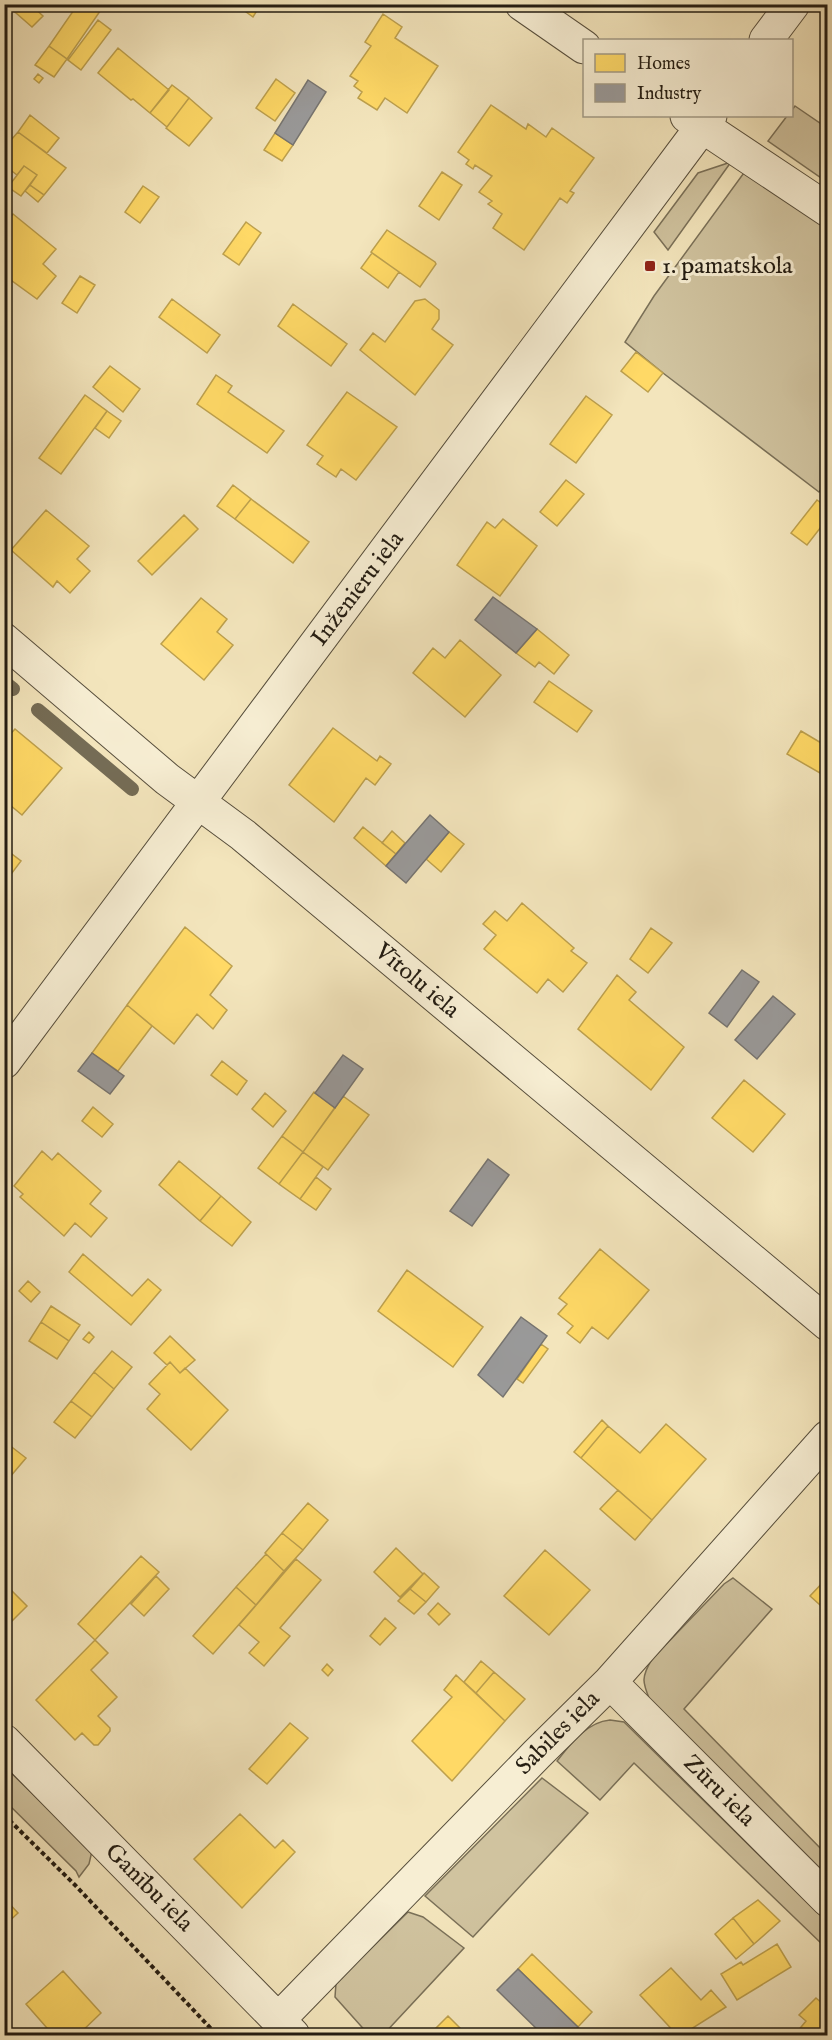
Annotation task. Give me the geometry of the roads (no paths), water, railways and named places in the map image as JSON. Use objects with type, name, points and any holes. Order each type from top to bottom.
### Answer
[{"type":"street","points":[[522,4],[583,45]]},
{"type":"street","points":[[767,39],[793,4]]},
{"type":"street","points":[[700,119],[828,210]]},
{"type":"street","name":"Inženieru iela","points":[[4,1062],[199,802],[700,119]]},
{"type":"street","name":"Vītolu iela","points":[[4,640],[167,778],[352,926],[828,1324]]},
{"type":"street","name":"Sabiles iela","points":[[286,2027],[537,1754],[610,1682],[828,1437]]},
{"type":"street","name":"Zūru iela","points":[[610,1682],[828,1900]]},
{"type":"street","name":"Ganību iela","points":[[4,1741],[286,2027]]},
{"type":"waterway","points":[[4,682],[13,689]]},
{"type":"waterway","points":[[38,710],[132,789]]},
{"type":"place","name":"1. pamatskola","points":[[650,266]]}]
